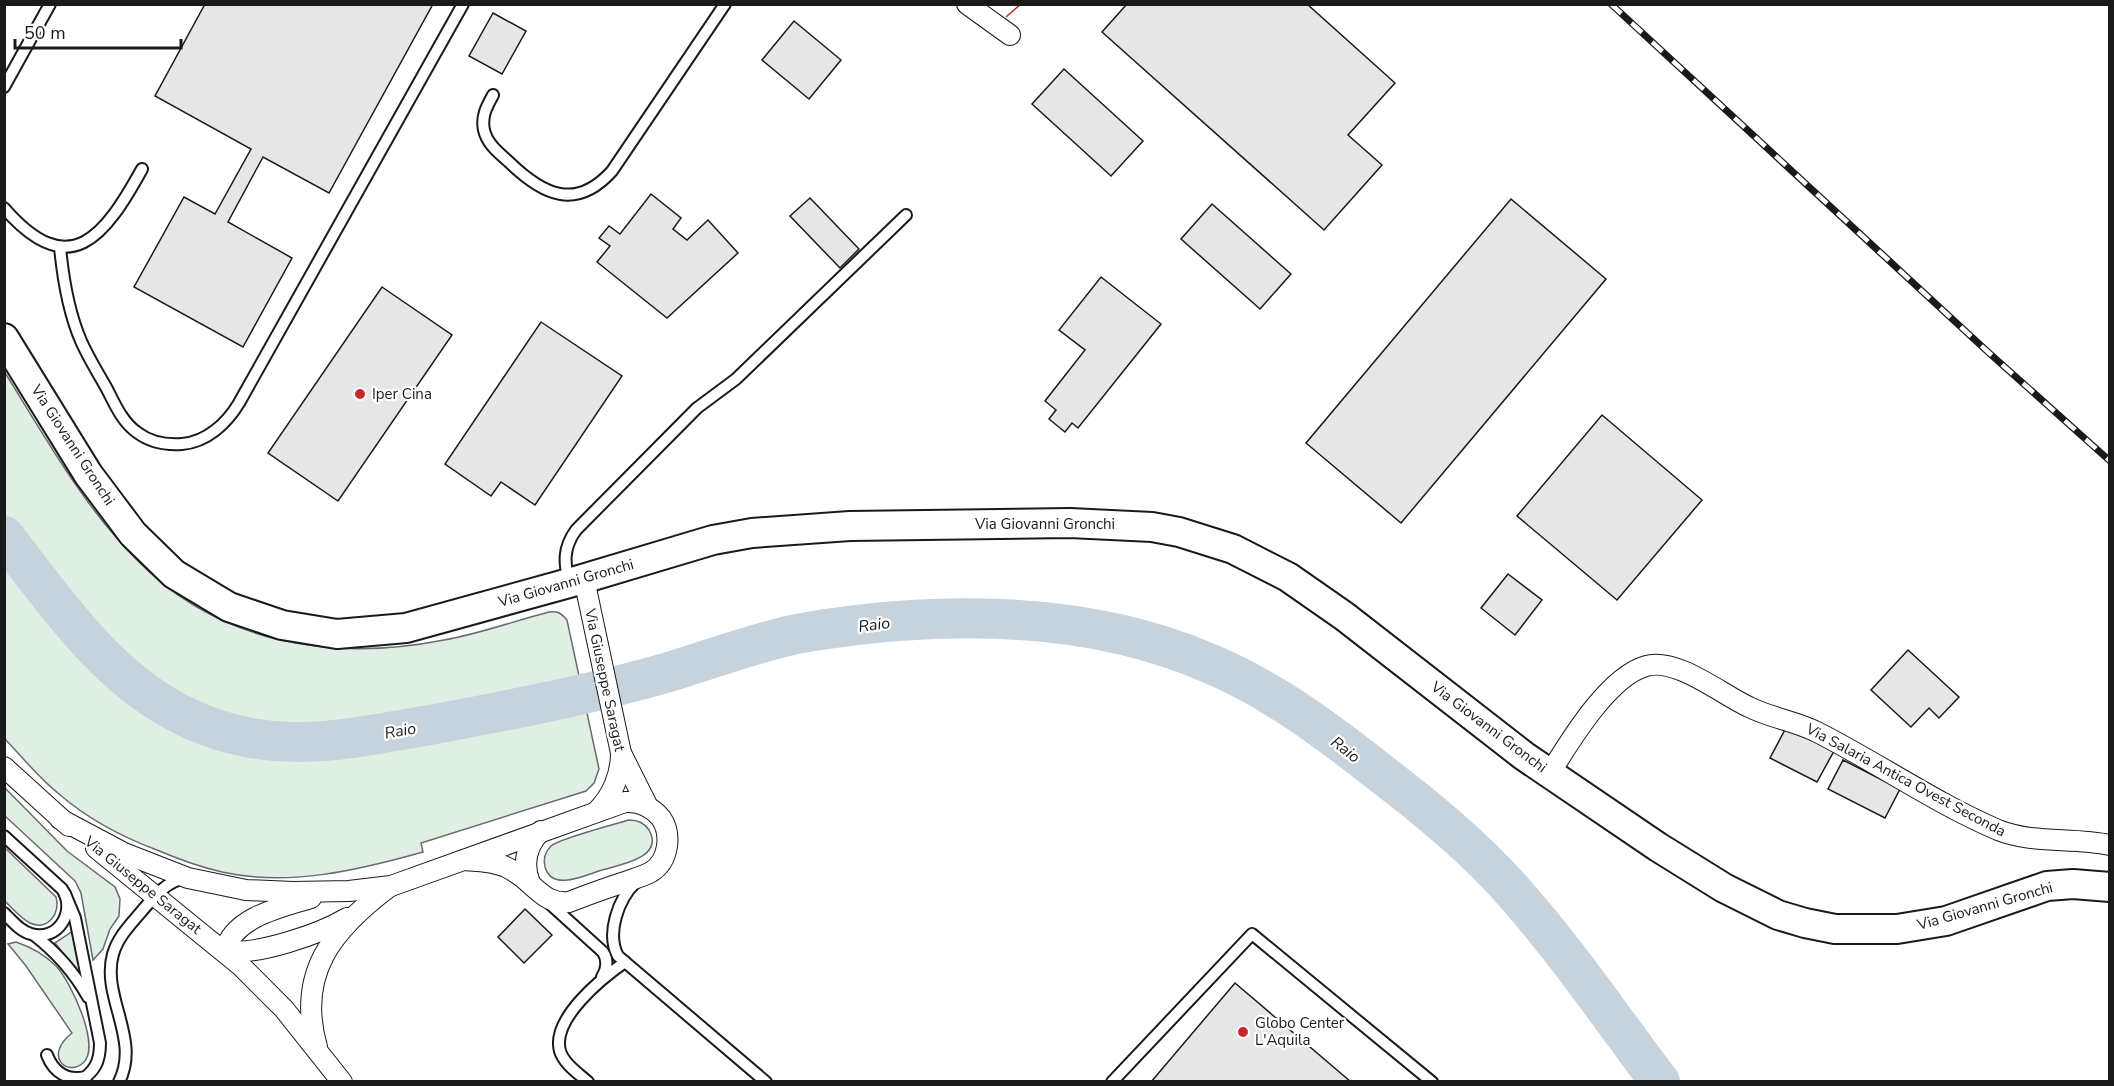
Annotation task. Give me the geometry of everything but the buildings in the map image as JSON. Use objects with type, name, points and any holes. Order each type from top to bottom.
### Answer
[{"type":"main road","name":"Via Giovanni Gronchi","points":[[4,338],[88,474],[133,534],[174,574],[229,607],[282,625],[337,634],[406,628],[713,540],[795,528],[1070,523],[1152,527],[1179,532],[1233,549],[1314,593],[1550,773],[1658,847],[1737,896],[1778,915],[1820,926],[1864,930],[1914,927],[1962,916],[2047,886],[2073,884],[2109,887]]},
{"type":"street","points":[[968,4],[1010,35]]},
{"type":"street","name":"Via Giuseppe Saragat","points":[[576,581],[593,623],[621,753],[621,767],[616,781],[597,811]]},
{"type":"street","name":"Via Salaria Antica Ovest Seconda","points":[[1550,773],[1582,724],[1620,681],[1644,666],[1666,664],[1684,671],[1747,706],[1819,733],[1998,830],[2025,838],[2068,839],[2109,845]]},
{"type":"street","points":[[621,753],[648,807],[663,821],[667,846],[662,861],[651,872]]},
{"type":"street","name":"Via Giuseppe Saragat","points":[[4,767],[60,819],[225,951],[284,1009],[342,1082]]},
{"type":"street","name":"Via Giuseppe Saragat","points":[[225,951],[233,933],[254,919],[310,899],[391,886],[625,802],[633,801],[648,807]]},
{"type":"street","name":"Via Giuseppe Saragat","points":[[60,819],[124,853],[188,878],[246,890],[349,891]]},
{"type":"street","points":[[536,890],[526,867],[527,850],[540,831]]},
{"type":"street","name":"Via Giuseppe Saragat","points":[[464,860],[487,861],[503,866],[536,890],[559,903],[568,902],[651,872]]},
{"type":"street","name":"Via Giuseppe Saragat","points":[[225,951],[252,950],[308,936],[357,912],[391,886]]},
{"type":"street","name":"Via Giuseppe Saragat","points":[[318,1049],[313,1028],[312,1008],[315,977],[321,958],[332,941],[357,912]]},
{"type":"lane","points":[[4,87],[50,4]]},
{"type":"lane","points":[[60,248],[65,291],[76,327],[84,347],[124,419],[139,434],[151,440],[167,443],[189,443],[211,434],[230,417],[239,403],[463,4]]},
{"type":"lane","points":[[493,95],[485,109],[483,120],[488,141],[497,151],[531,181],[551,193],[563,195],[591,189],[602,182],[612,171],[725,4]]},
{"type":"lane","points":[[4,208],[32,233],[46,242],[60,248],[78,246],[99,231],[122,204],[142,169]]},
{"type":"lane","points":[[576,581],[564,553],[570,538],[580,526],[697,408],[736,379],[906,215]]},
{"type":"lane","points":[[4,836],[58,884],[65,894],[75,918],[100,1043],[100,1055],[94,1070],[83,1079],[64,1076],[55,1069],[47,1055]]},
{"type":"lane","points":[[651,872],[628,891],[617,914],[614,946],[618,956],[766,1082]]},
{"type":"lane","points":[[119,1082],[124,1068],[126,1045],[111,978],[113,954],[124,933],[156,895],[171,883],[188,878]]},
{"type":"lane","points":[[536,890],[600,949],[607,962],[606,971],[566,1019],[560,1034],[560,1052],[565,1060],[588,1082]]},
{"type":"lane","points":[[34,935],[47,934],[62,924],[68,907],[65,894]]},
{"type":"lane","points":[[4,913],[19,926]]},
{"type":"lane","points":[[4,922],[19,926],[53,951],[72,972],[93,1008]]},
{"type":"lane","points":[[1112,1082],[1252,934],[1432,1082]]},
{"type":"lane","points":[[600,949],[625,962]]},
{"type":"lane","points":[[602,977],[625,962]]},
{"type":"green space","points":[[4,371],[65,469],[117,539],[169,588],[204,611],[241,628],[280,640],[320,647],[361,649],[444,640],[549,612],[561,614],[567,620],[599,769],[594,783],[586,791],[421,843],[423,852],[349,870],[298,877],[247,876],[206,868],[131,839],[82,811],[45,781],[5,739]]},
{"type":"green space","points":[[5,788],[67,851],[115,887],[120,899],[119,916],[110,929],[103,949],[93,960],[81,893],[75,881],[5,816]]},
{"type":"green space","points":[[629,820],[640,822],[649,830],[652,840],[651,847],[646,854],[629,863],[570,880],[555,879],[549,875],[544,858],[551,846],[575,836]]},
{"type":"green space","points":[[5,848],[56,897],[57,909],[47,923],[36,925],[30,923],[5,901]]},
{"type":"green space","points":[[73,931],[83,973],[80,974],[55,943]]},
{"type":"green space","points":[[16,942],[38,952],[56,966],[76,999],[89,1043],[88,1055],[77,1067],[65,1066],[61,1062],[59,1049],[63,1041],[72,1033],[8,944]]},
{"type":"waterway","name":"Raio","points":[[4,536],[83,635],[128,679],[153,698],[180,714],[212,728],[244,737],[275,741],[306,742],[369,736],[492,713],[634,682],[792,635],[871,623],[978,618],[1057,623],[1097,629],[1174,649],[1233,674],[1316,724],[1449,829],[1502,879],[1537,919],[1660,1082]]},
{"type":"railway","points":[[1611,4],[1988,352],[2110,461]]},
{"type":"power","points":[[1006,17],[1021,4]]},
{"type":"place","name":"Iper Cina","points":[[360,394]]},
{"type":"place","name":"Globo Center L'Aquila","points":[[1243,1032]]}]
